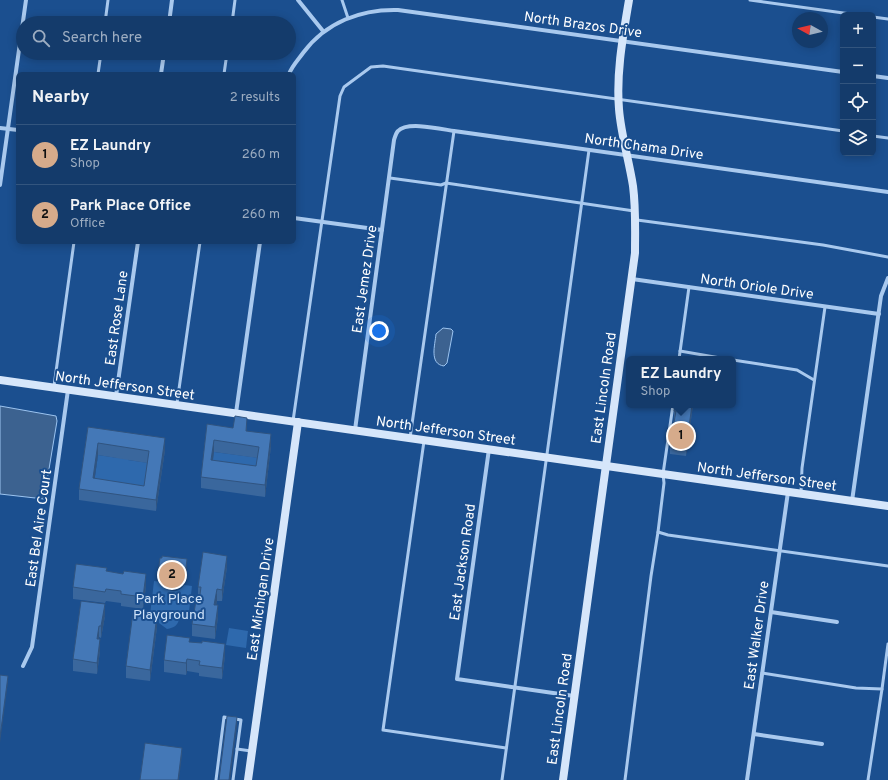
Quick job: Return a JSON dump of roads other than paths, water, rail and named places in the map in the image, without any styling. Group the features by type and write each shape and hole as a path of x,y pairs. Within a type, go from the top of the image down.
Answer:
{"street":[{"path":"24,16 26,0"},
{"path":"170,16 172,0"},
{"path":"290,72 307,47 323,32 298,0"},
{"name":"East Lincoln Road","path":"562,780 635,253 635,216 627,155 621,132 619,100 619,78 629,0"},
{"name":"North Brazos Drive","path":"323,32 354,15 382,10 398,10 840,72"},
{"path":"0,185 18,60"},
{"path":"162,72 163,60"},
{"path":"876,76 888,78"},
{"name":"North Chama Drive","path":"398,131 404,127 413,126 454,131 888,192"},
{"path":"0,128 16,130"},
{"name":"East Jemez Drive","path":"355,430 394,140 398,131"},
{"path":"296,218 382,230"},
{"name":"East Rose Lane","path":"116,396 138,244"},
{"path":"236,414 260,244"},
{"path":"852,501 881,296 888,278"},
{"name":"North Oriole Drive","path":"632,279 879,314"},
{"name":"North Jefferson Street","path":"0,380 888,506"},
{"name":"East Bel Aire Court","path":"23,666 32,647 68,390"},
{"name":"East Michigan Drive","path":"248,780 295,422"},
{"name":"East Jackson Road","path":"488,449 457,678 515,687"},
{"name":"East Walker Drive","path":"747,780 788,492"},
{"path":"771,612 837,622"},
{"path":"515,687 574,696"},
{"path":"754,734 822,744"}],"lane":[{"path":"106,16 108,0"},
{"path":"233,16 235,0"},
{"path":"342,0 348,18"},
{"path":"750,0 840,12"},
{"path":"876,17 888,19"},
{"path":"98,72 100,60"},
{"path":"224,72 227,60"},
{"path":"295,422 322,222 342,90 371,67 383,66 840,131"},
{"path":"410,438 454,131"},
{"path":"876,136 888,138"},
{"path":"502,780 589,150"},
{"path":"390,178 440,185 446,183 582,204 635,216 823,245 888,257"},
{"path":"54,388 74,244"},
{"path":"176,405 200,244"},
{"path":"679,356 689,287"},
{"path":"801,494 802,468 809,429 814,380 825,307"},
{"path":"680,351 709,356"},
{"path":"736,360 798,370 814,380"},
{"path":"625,780 658,532 664,483 663,474 673,408"},
{"path":"424,440 383,730 506,748"},
{"path":"658,532 668,536 888,566"},
{"path":"868,780 888,644"},
{"path":"762,673 856,688 882,688"},
{"path":"216,780 224,717 241,720 233,780"},
{"path":"237,749 252,751"}],"place":[{"name":"EZ Laundry","path":"681,436"},
{"name":"Park Place Office","path":"172,575"}],"park label":[{"name":"Park Place Playground","path":"169,606"}]}
